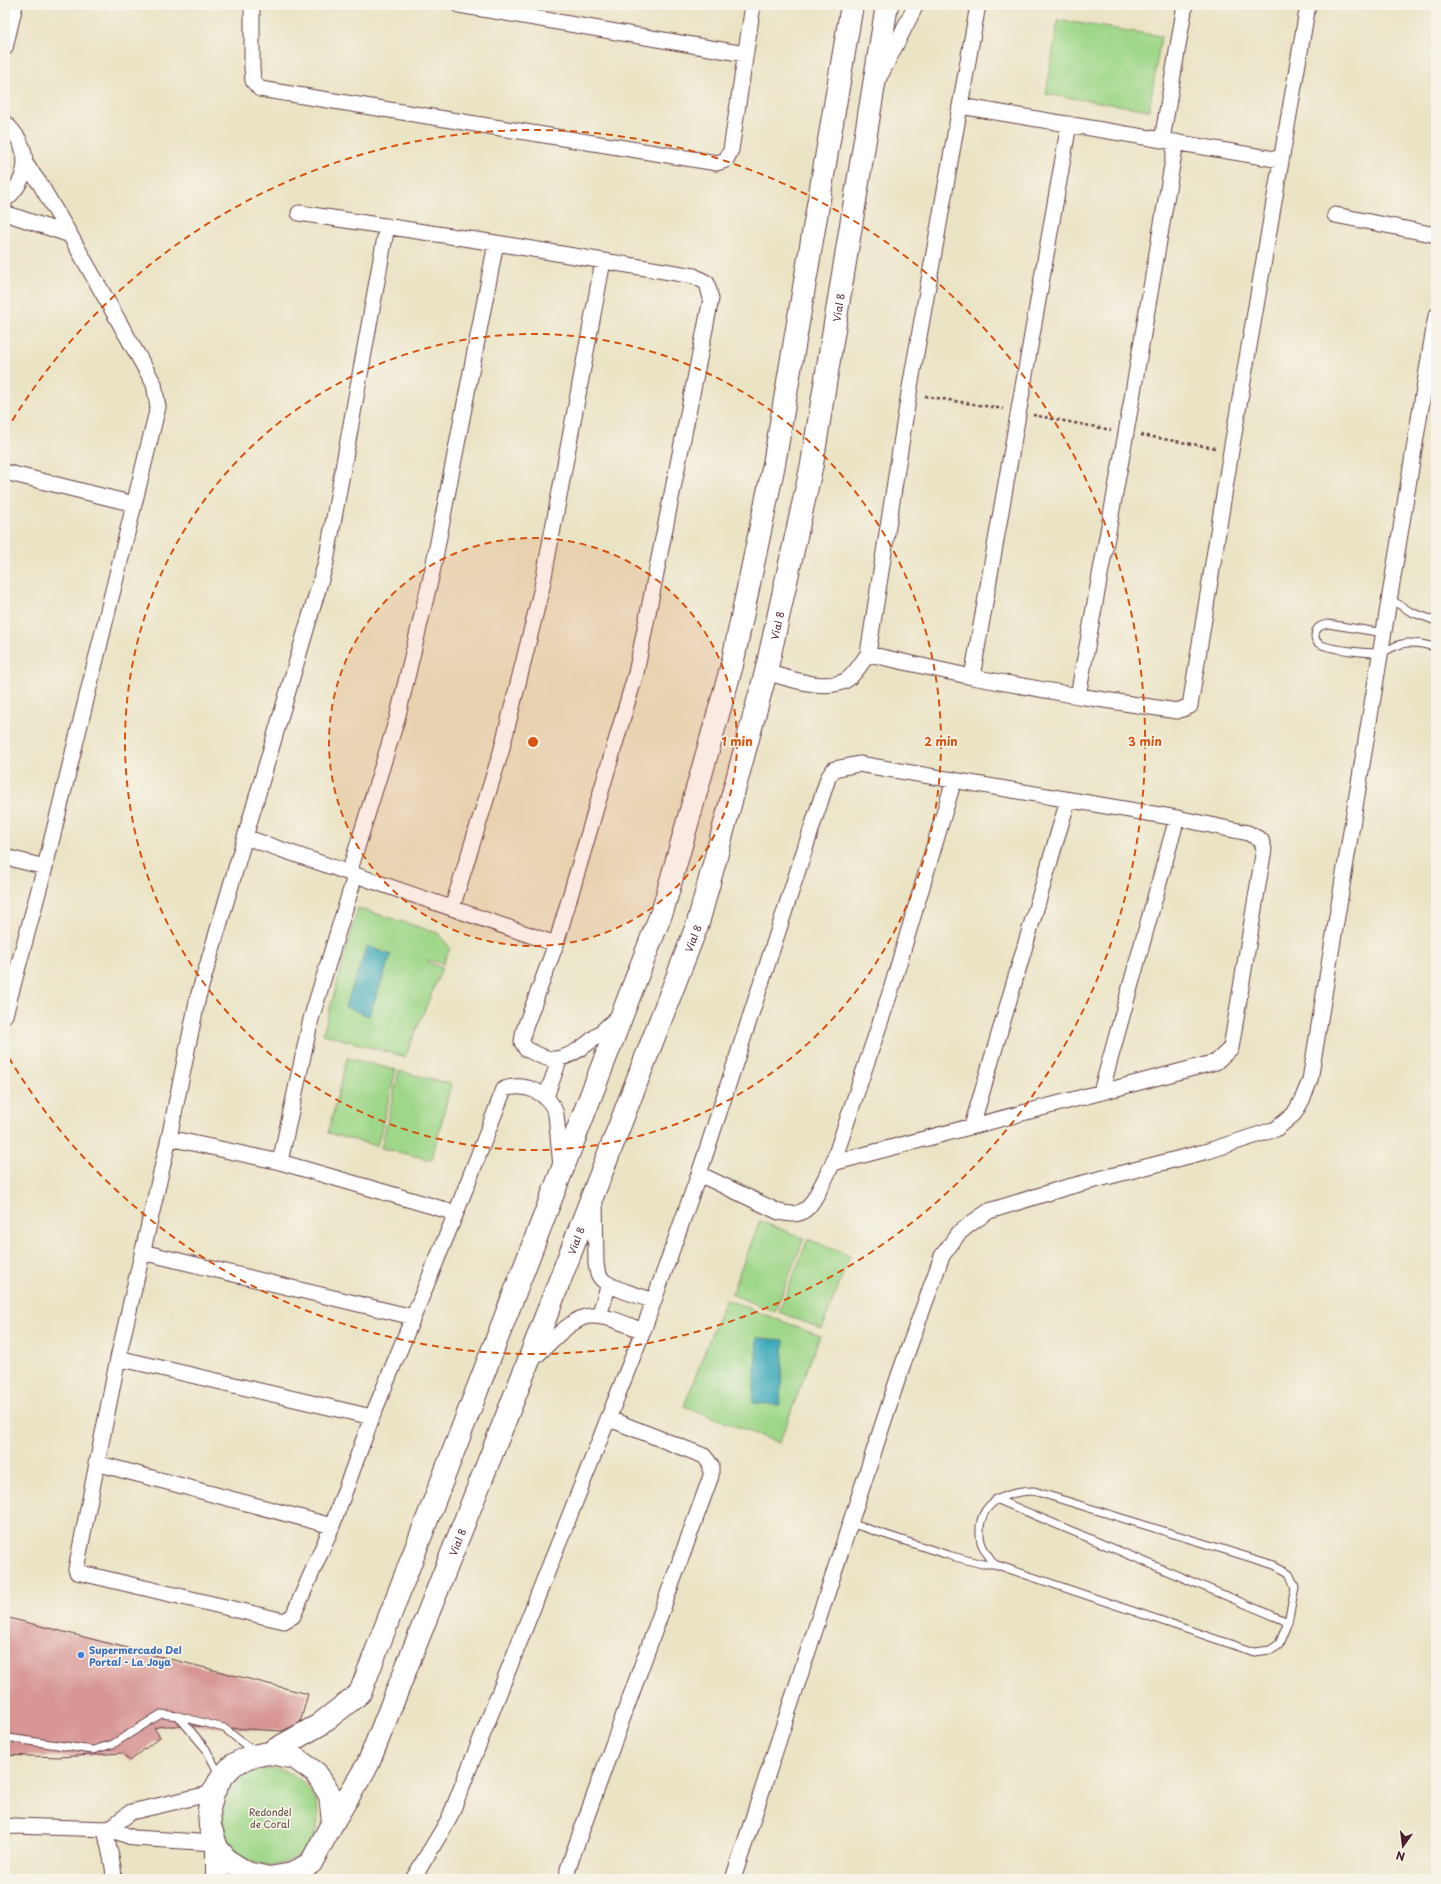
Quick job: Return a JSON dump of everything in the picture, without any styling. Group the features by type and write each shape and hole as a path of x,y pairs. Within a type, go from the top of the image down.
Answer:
{"main road":[{"path":"217,1879 216,1846 210,1826 208,1809 217,1785 234,1766 248,1757 264,1754 319,1725 360,1693 663,910 732,665 774,464 852,5"},
{"name":"Vial 8","path":"333,1822 368,1764 527,1365 698,923 766,672 812,464 887,5"},
{"path":"216,1846 228,1861 247,1873 269,1878 307,1871 333,1822 330,1795 316,1773 295,1758 264,1754"}],"street":[{"path":"5,48 15,5"},
{"path":"252,5 253,81 260,89 717,162 726,160 731,150 744,54 753,5"},
{"path":"459,5 744,54"},
{"path":"872,92 916,5"},
{"path":"766,672 819,685 835,684 848,680 868,654 909,393 978,5"},
{"path":"1078,696 1126,433 1169,141 1185,5"},
{"path":"868,654 972,677 1078,696 1177,711 1190,706 1308,5"},
{"path":"960,106 1281,160"},
{"path":"5,123 16,133 23,147 25,162 23,178 14,191 5,200"},
{"path":"972,677 1069,124"},
{"path":"5,1015 45,867 158,407 157,394 154,384 70,235 40,184 25,162"},
{"path":"5,213 70,235"},
{"path":"299,213 496,243 694,276 707,283 711,299 636,673 556,944 524,1030 522,1042 526,1049 551,1059 560,1058 582,1047 624,1011"},
{"path":"1335,216 1436,235"},
{"path":"387,226 326,562 200,990 169,1138 118,1358 96,1463 76,1569 80,1574 284,1621 293,1616 332,1526 372,1417 456,1213 504,1089 513,1086 524,1087 540,1092 554,1105 562,1174"},
{"path":"280,1162 311,1019 397,720 432,573 496,243"},
{"path":"452,908 501,752 542,587 603,261"},
{"path":"733,1879 899,1375 930,1286 942,1256 958,1234 989,1211 1064,1188 1208,1151 1276,1129 1294,1114 1302,1100 1310,1080 1436,316"},
{"path":"5,472 134,504"},
{"path":"413,1879 449,1819 607,1418 643,1331 699,1174 828,778 834,769 859,764 1177,818 1248,833 1261,840 1264,849 1231,1048 1216,1062 833,1163"},
{"path":"699,1174 779,1212 788,1214 799,1213 808,1209 833,1163 890,993 954,780"},
{"path":"972,1126 1068,800"},
{"path":"1101,1092 1177,818"},
{"path":"246,837 352,875 556,944"},
{"path":"5,857 45,867"},
{"path":"546,1097 560,1058"},
{"path":"169,1138 280,1162 456,1213"},
{"path":"595,1190 596,1264 598,1274 604,1282 654,1301"},
{"path":"142,1252 413,1317"},
{"path":"599,1316 609,1284"},
{"path":"527,1365 574,1321 584,1316 599,1316 643,1331"},
{"path":"118,1358 372,1417"},
{"path":"567,1879 568,1869 573,1854 711,1476 711,1465 704,1456 607,1418"},
{"path":"96,1463 332,1526"},
{"path":"107,1829 131,1812 217,1785"},
{"path":"5,1828 13,1826 107,1829 134,1838 216,1846"},
{"path":"107,1829 114,1879"}],"lane":[{"path":"1390,599 1411,612 1436,621"},
{"path":"1384,632 1328,624 1320,626 1316,629 1315,636 1316,641 1321,645 1381,653 1402,644 1412,643 1436,647"},
{"path":"850,1523 982,1564 994,1564 1254,1652 1270,1650 1279,1644 1288,1622 1295,1587 1289,1573 1274,1565 1034,1491 1020,1491 996,1499 987,1506 981,1522 981,1543 994,1564"},
{"path":"996,1499 1288,1622"},
{"path":"8,1738 93,1750 113,1744 161,1714 178,1716 224,1728 264,1754"},
{"path":"178,1716 206,1749 217,1785"}],"path":[{"path":"909,393 1232,451"}],"green space":[{"path":"1058,20 1161,36 1149,110 1046,94"},
{"path":"358,908 438,933 450,948 443,964 429,960 428,962 442,968 405,1057 323,1034"},
{"path":"347,1058 396,1070 377,1146 328,1133"},
{"path":"399,1071 451,1084 432,1160 381,1148"},
{"path":"760,1221 804,1238 775,1312 731,1294"},
{"path":"808,1239 850,1256 822,1329 779,1312"},
{"path":"725,1299 820,1336 779,1443 684,1406"},
{"name":"Redondel de Coral","path":"270,1769 289,1772 304,1783 315,1798 318,1817 315,1836 304,1851 289,1862 270,1865 251,1862 236,1851 225,1836 222,1817 225,1798 236,1783 251,1772"}],"water":[{"path":"367,946 391,955 369,1016 345,1007"},
{"path":"757,1338 784,1340 780,1405 753,1403"}],"building":[{"name":"Supermercado Del Portal - La Joya","path":"5,1617 308,1694 300,1723 282,1731 195,1726 162,1726 154,1728 160,1737 130,1761 122,1753 59,1757 5,1755"}],"place":[{"name":"Supermercado Del Portal - La Joya","path":"81,1655"}]}
